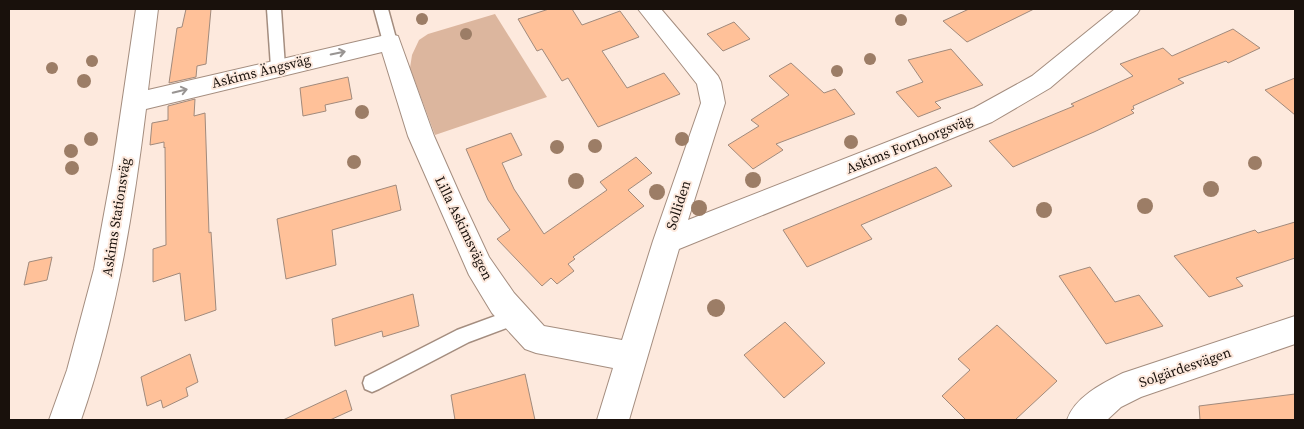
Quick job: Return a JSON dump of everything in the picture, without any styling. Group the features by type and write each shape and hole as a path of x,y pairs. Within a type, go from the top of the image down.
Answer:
{"street":[{"name":"Askims Stationsväg","path":"65,420 88,351 106,287 147,9"},
{"name":"Solliden","path":"613,420 667,241 713,103 709,82 649,9"},
{"name":"Askims Fornborgsväg","path":"667,241 983,115 1041,82 1129,9"},
{"name":"Askims Ängsväg","path":"133,103 278,66 390,42"},
{"name":"Lilla Askimsvägen","path":"390,42 421,136 447,197 479,266 503,304 536,339 632,356"},
{"name":"Solgärdesvägen","path":"1083,420 1110,396 1134,384 1295,330"}],"lane":[{"path":"274,9 278,66"},
{"path":"381,9 390,42"},
{"path":"372,383 463,336 514,317"}],"shaded area":[{"path":"495,14 547,97 435,135 410,68 412,55 419,40 428,34"}],"building":[{"path":"186,9 211,9 206,64 197,66 196,77 169,83 177,28 182,27"},
{"path":"549,9 572,9 582,25 620,11 639,37 602,51 627,88 664,73 680,94 598,127 568,78 562,81 542,49 537,51 518,19"},
{"path":"969,9 1034,9 967,42 943,21"},
{"path":"734,22 750,39 723,51 707,34"},
{"path":"1233,29 1260,48 1228,63 1226,61 1178,79 1184,83 1133,106 1134,109 1131,110 1134,113 1094,132 1013,167 989,141 1074,106 1071,104 1133,76 1120,64 1163,48 1172,56"},
{"path":"951,49 983,85 935,102 941,108 918,117 896,92 923,82 908,60"},
{"path":"791,63 824,93 835,89 855,114 776,144 783,150 753,169 728,145 759,126 751,120 789,95 769,76"},
{"path":"348,77 352,99 325,105 326,111 303,116 300,88"},
{"path":"1295,78 1295,115 1265,90"},
{"path":"195,99 194,116 205,113 209,233 211,232 216,310 185,321 180,273 153,282 153,249 166,245 165,147 164,142 150,145 152,123 168,120 168,106"},
{"path":"511,133 522,155 502,163 514,189 544,234 607,190 600,182 636,157 652,173 628,190 644,206 573,257 575,259 568,264 574,271 557,284 551,278 542,286 497,239 510,230 488,200 466,149"},
{"path":"936,167 952,186 861,225 872,239 807,267 783,230"},
{"path":"396,185 401,210 332,230 336,265 286,279 277,219"},
{"path":"1295,222 1295,258 1236,278 1243,286 1209,297 1174,256 1255,230 1258,233"},
{"path":"52,257 47,280 24,285 29,262"},
{"path":"1090,267 1115,302 1139,295 1163,326 1106,344 1059,276"},
{"path":"413,294 419,326 383,337 382,331 335,346 332,319"},
{"path":"785,322 825,363 784,398 744,355"},
{"path":"997,325 1057,381 1015,420 966,420 942,396 970,370 958,359"},
{"path":"190,354 198,382 186,388 188,396 163,408 161,400 147,406 141,377"},
{"path":"525,374 535,420 455,420 451,395"},
{"path":"346,390 352,410 330,420 283,420"},
{"path":"1295,394 1295,420 1200,420 1199,406"}]}
